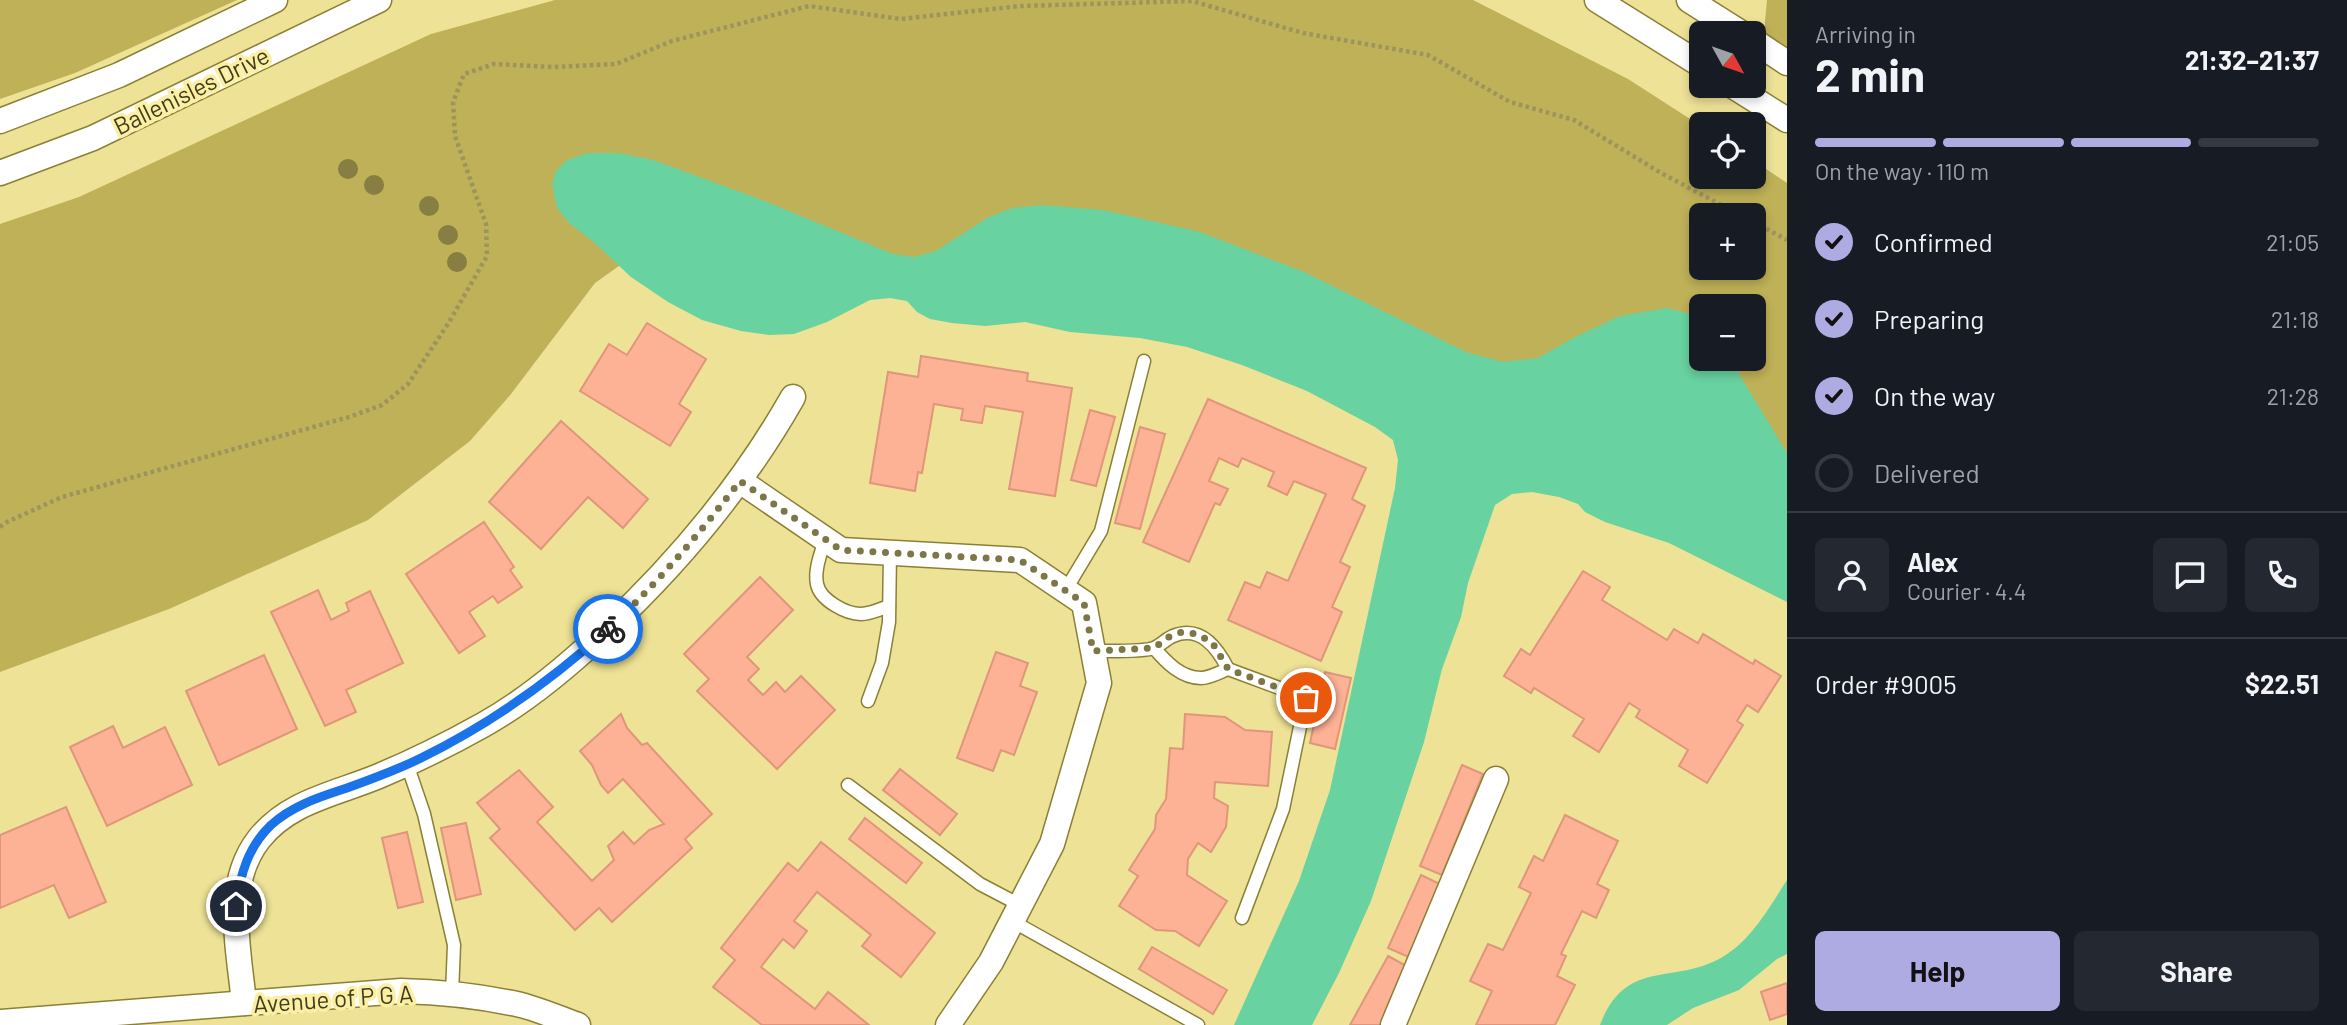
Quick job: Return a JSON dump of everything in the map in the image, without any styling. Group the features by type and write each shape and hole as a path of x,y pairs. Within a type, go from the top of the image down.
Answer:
{"street":[{"name":"Ballenisles Drive","path":"0,121 120,75 275,0"},
{"name":"Ballenisles Drive","path":"0,173 93,138 379,0"},
{"path":"1597,0 1689,58"},
{"path":"1689,0 1722,21"},
{"path":"1766,49 1787,63"},
{"path":"1752,98 1787,120"},
{"path":"244,1003 236,906 240,878 258,841 280,818 306,802 407,764 487,723 549,680 588,648 638,601 690,545 740,481 793,397"},
{"path":"740,481 841,550 1020,560 1084,603 1099,683 1052,844 991,962 948,1025"},
{"path":"1393,1025 1496,779"},
{"name":"Avenue of P G A","path":"0,1022 401,991 452,994 523,1006 578,1025"}],"lane":[{"path":"1065,590 1101,531 1144,361"},
{"path":"825,540 817,570 817,586 824,597 843,609 862,614 889,606"},
{"path":"869,701 882,663 889,622 890,552"},
{"path":"1093,651 1154,648 1169,637 1182,632 1196,634 1212,642 1228,669 1306,698 1283,809 1242,918"},
{"path":"1154,648 1186,675 1202,678 1228,669"},
{"path":"407,764 424,814 454,945 452,994"},
{"path":"848,785 1016,913 1198,1025"}],"path":[{"path":"0,527 62,497 360,413 382,405 408,384 448,324 487,256 486,224 455,136 453,102 464,74 494,64 553,67 615,64 672,41 809,6 901,19 1020,6 1192,1 1303,33 1429,55 1510,102 1574,120 1661,173 1717,203"},
{"path":"1766,229 1787,240"}],"shaded area":[{"path":"0,0 237,0 75,73 0,99"},
{"path":"555,0 1473,0 1628,79 1689,118 1689,189 1766,189 1766,169 1787,183 1787,554 1014,280 640,251 595,283 511,394 470,441 368,520 169,609 0,672 0,224 79,197 431,34"},
{"path":"1767,0 1787,0 1787,47 1766,33"},
{"path":"588,153 619,153 653,160 762,200 893,254 914,257 936,251 987,218 1012,208 1043,205 1103,210 1200,232 1304,272 1466,352 1503,362 1538,358 1620,316 1667,308 1687,313 1689,371 1737,371 1787,453 1787,602 1669,543 1605,522 1585,512 1578,504 1559,497 1532,492 1512,494 1495,505 1442,669 1424,742 1371,901 1339,973 1312,1025 1234,1025 1299,881 1330,790 1395,488 1398,460 1393,440 1375,427 1307,391 1187,347 1140,338 1070,332 1025,322 985,326 952,323 930,319 917,312 907,301 890,298 870,300 827,322 794,334 769,335 741,331 702,320 668,302 631,277 569,223 557,208 552,185 556,171 567,160"},
{"path":"1787,880 1787,954 1739,990 1693,1008 1667,1025 1600,1025 1611,1004 1623,990 1637,981 1703,966 1732,951 1758,923"}],"building":[{"path":"647,323 706,359 679,404 691,412 670,446 580,391 609,344 627,355"},
{"path":"921,356 1028,373 1027,381 1072,388 1055,496 1009,489 1023,412 985,406 982,423 961,420 963,409 934,404 922,473 918,472 915,491 870,483 888,372 918,377"},
{"path":"1208,399 1366,468 1352,499 1365,506 1340,562 1350,567 1332,607 1342,612 1321,661 1228,620 1245,582 1260,588 1267,572 1288,581 1326,494 1294,481 1287,495 1268,486 1274,472 1242,458 1238,467 1219,458 1209,481 1228,489 1220,505 1215,503 1189,562 1143,542"},
{"path":"1090,410 1115,417 1096,486 1071,480"},
{"path":"561,421 648,499 623,528 588,497 541,549 489,502"},
{"path":"1140,427 1165,434 1140,529 1115,523"},
{"path":"484,522 514,567 510,570 522,587 498,603 493,596 469,612 485,636 459,653 406,574"},
{"path":"1583,571 1610,587 1602,600 1667,640 1674,629 1698,643 1703,634 1753,664 1755,660 1781,676 1758,712 1747,705 1737,721 1743,725 1707,783 1679,766 1688,750 1636,717 1640,710 1629,703 1599,752 1573,736 1584,719 1534,688 1531,693 1504,676 1521,649 1530,655"},
{"path":"760,577 793,610 747,657 759,669 748,680 763,695 776,682 785,692 801,676 835,710 777,769 697,691 709,679 684,654"},
{"path":"318,590 331,620 349,611 346,603 370,591 403,663 346,690 356,712 325,726 271,612"},
{"path":"996,652 1028,663 1020,686 1037,692 1014,755 1001,750 993,771 957,758"},
{"path":"264,655 297,729 219,765 186,691"},
{"path":"1325,672 1351,678 1335,749 1310,743"},
{"path":"621,714 627,728 642,745 647,743 712,814 685,839 692,848 612,922 599,908 575,930 490,838 500,829 477,803 519,770 553,807 537,822 592,881 614,860 608,846 623,832 634,844 649,830 664,824 623,779 608,793 601,785 592,765 580,751"},
{"path":"1185,714 1225,717 1245,730 1272,732 1268,786 1215,782 1214,798 1228,806 1226,827 1211,852 1198,843 1188,859 1187,875 1227,901 1199,946 1175,931 1156,930 1119,906 1138,876 1129,870 1155,829 1156,815 1166,799 1170,748 1183,749"},
{"path":"113,726 123,748 165,727 192,785 107,826 70,747"},
{"path":"1462,765 1483,774 1442,875 1420,866"},
{"path":"900,769 957,814 940,835 883,790"},
{"path":"66,807 106,902 69,918 54,885 0,908 0,835"},
{"path":"1565,815 1618,841 1597,884 1609,890 1596,918 1582,911 1561,954 1566,956 1557,976 1575,985 1555,1025 1476,1025 1492,991 1470,981 1488,944 1503,950 1531,893 1519,887 1534,856 1543,861"},
{"path":"865,818 922,863 906,883 849,839"},
{"path":"466,823 481,894 456,900 441,828"},
{"path":"407,832 423,902 398,908 382,838"},
{"path":"821,842 935,933 901,977 862,946 871,935 817,892 794,921 807,931 794,948 783,939 761,967 815,1009 828,992 869,1025 762,1025 713,987 735,960 721,948 788,863 798,871"},
{"path":"1421,875 1446,887 1413,959 1388,948"},
{"path":"1152,947 1227,990 1213,1014 1139,969"},
{"path":"1388,956 1412,969 1381,1025 1350,1025"},
{"path":"1787,983 1787,1014 1770,1020 1761,992"}],"way so far":[{"path":"608,629 690,545 740,481 841,550 1020,560 1084,603 1093,651 1154,648 1169,637 1182,632 1196,634 1212,642 1228,669 1306,698"}],"route":[{"path":"236,906 240,878 247,859 258,841 288,812 306,802 420,758 487,723 549,680 608,629"}]}
